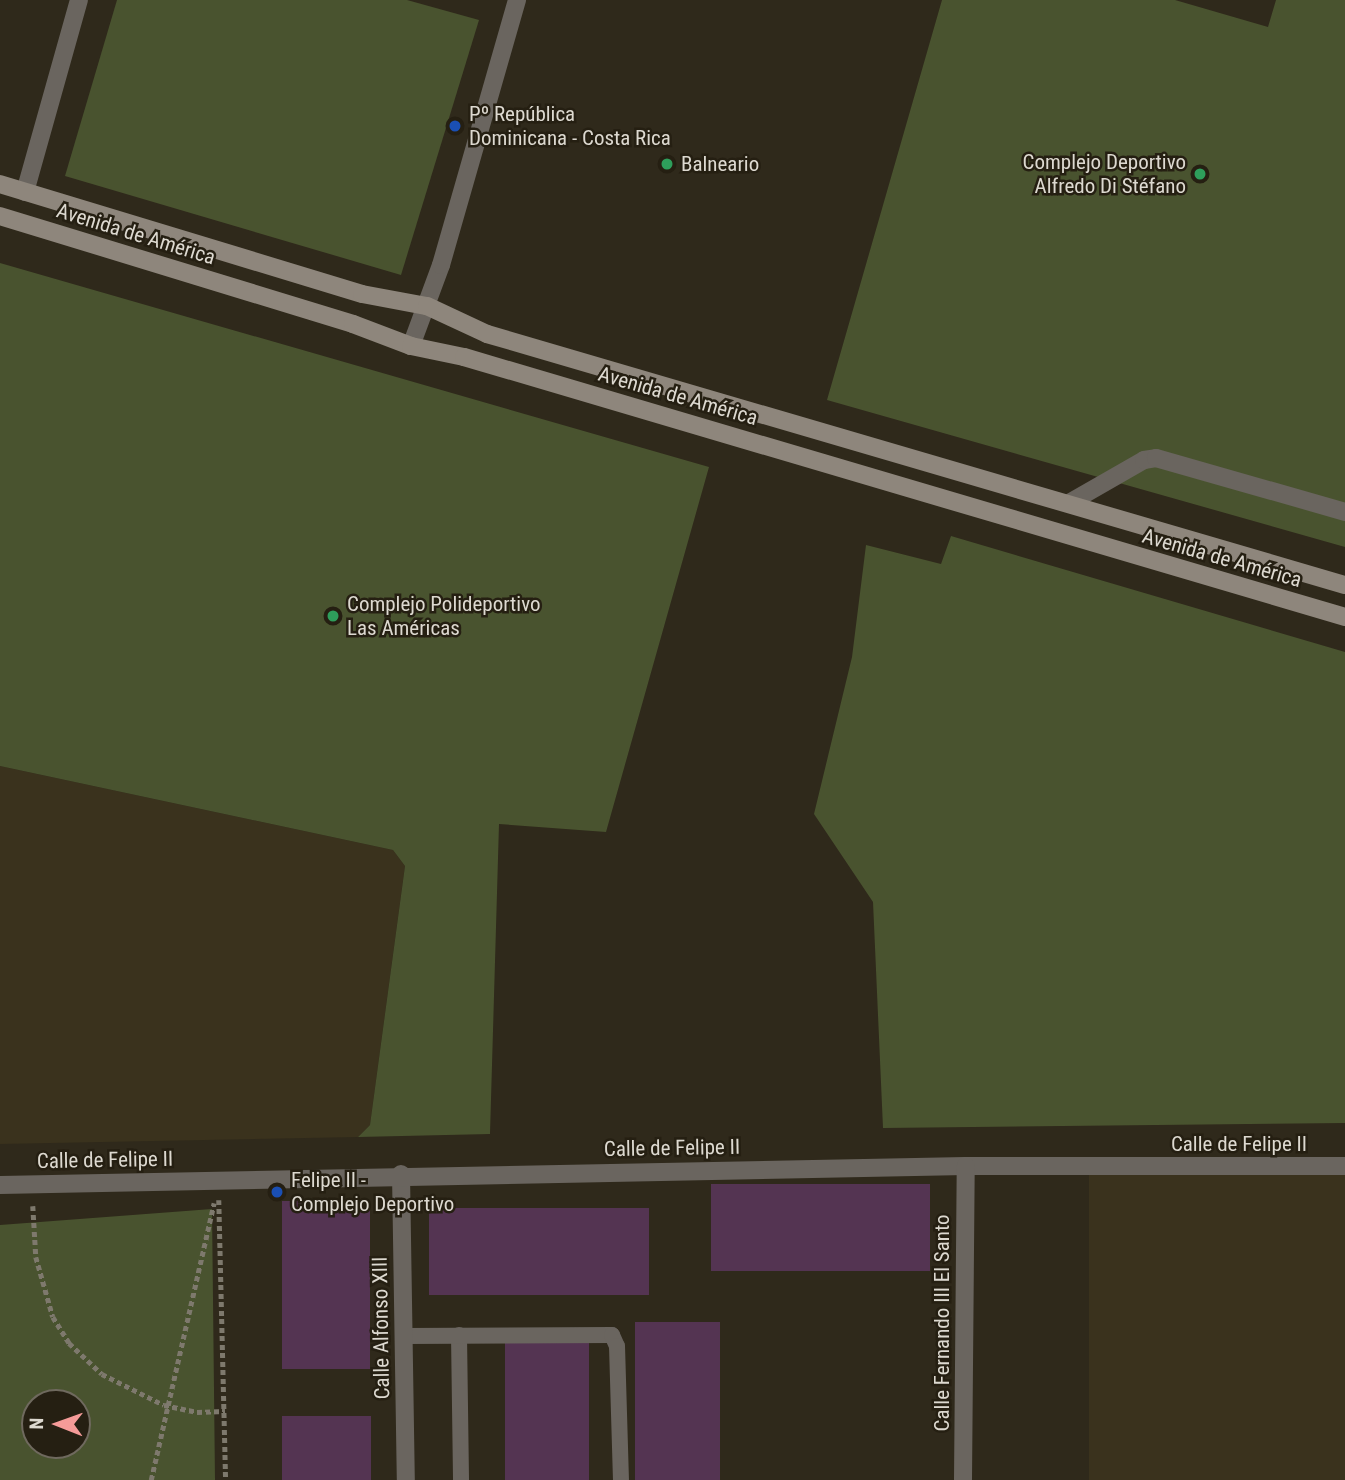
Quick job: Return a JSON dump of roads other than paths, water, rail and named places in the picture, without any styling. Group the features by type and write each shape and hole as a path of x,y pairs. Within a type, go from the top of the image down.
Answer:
{"main road":[{"name":"Avenida de América","path":"0,184 362,295 427,306 487,334 1345,585"},
{"name":"Avenida de América","path":"0,216 353,324 411,346 464,357 1345,617"}],"street":[{"path":"25,192 79,0"},
{"path":"411,346 427,306 513,1"},
{"path":"1069,503 1144,460 1156,458 1345,512"},
{"name":"Calle de Felipe II","path":"0,1185 401,1174 966,1166 1345,1166"},
{"name":"Calle Fernando III El Santo","path":"963,1480 966,1166"},
{"name":"Calle Alfonso XIII","path":"401,1174 406,1480"}],"lane":[{"path":"459,1335 461,1480"},
{"path":"405,1336 612,1335 617,1346 621,1480"}],"place":[{"name":"Pº República Dominicana - Costa Rica","path":"455,126"},
{"name":"Balneario","path":"667,164"},
{"name":"Complejo Deportivo Alfredo Di Stéfano","path":"1200,174"},
{"name":"Complejo Polideportivo Las Américas","path":"333,616"},
{"name":"Felipe II - Complejo Deportivo","path":"277,1192"}]}
